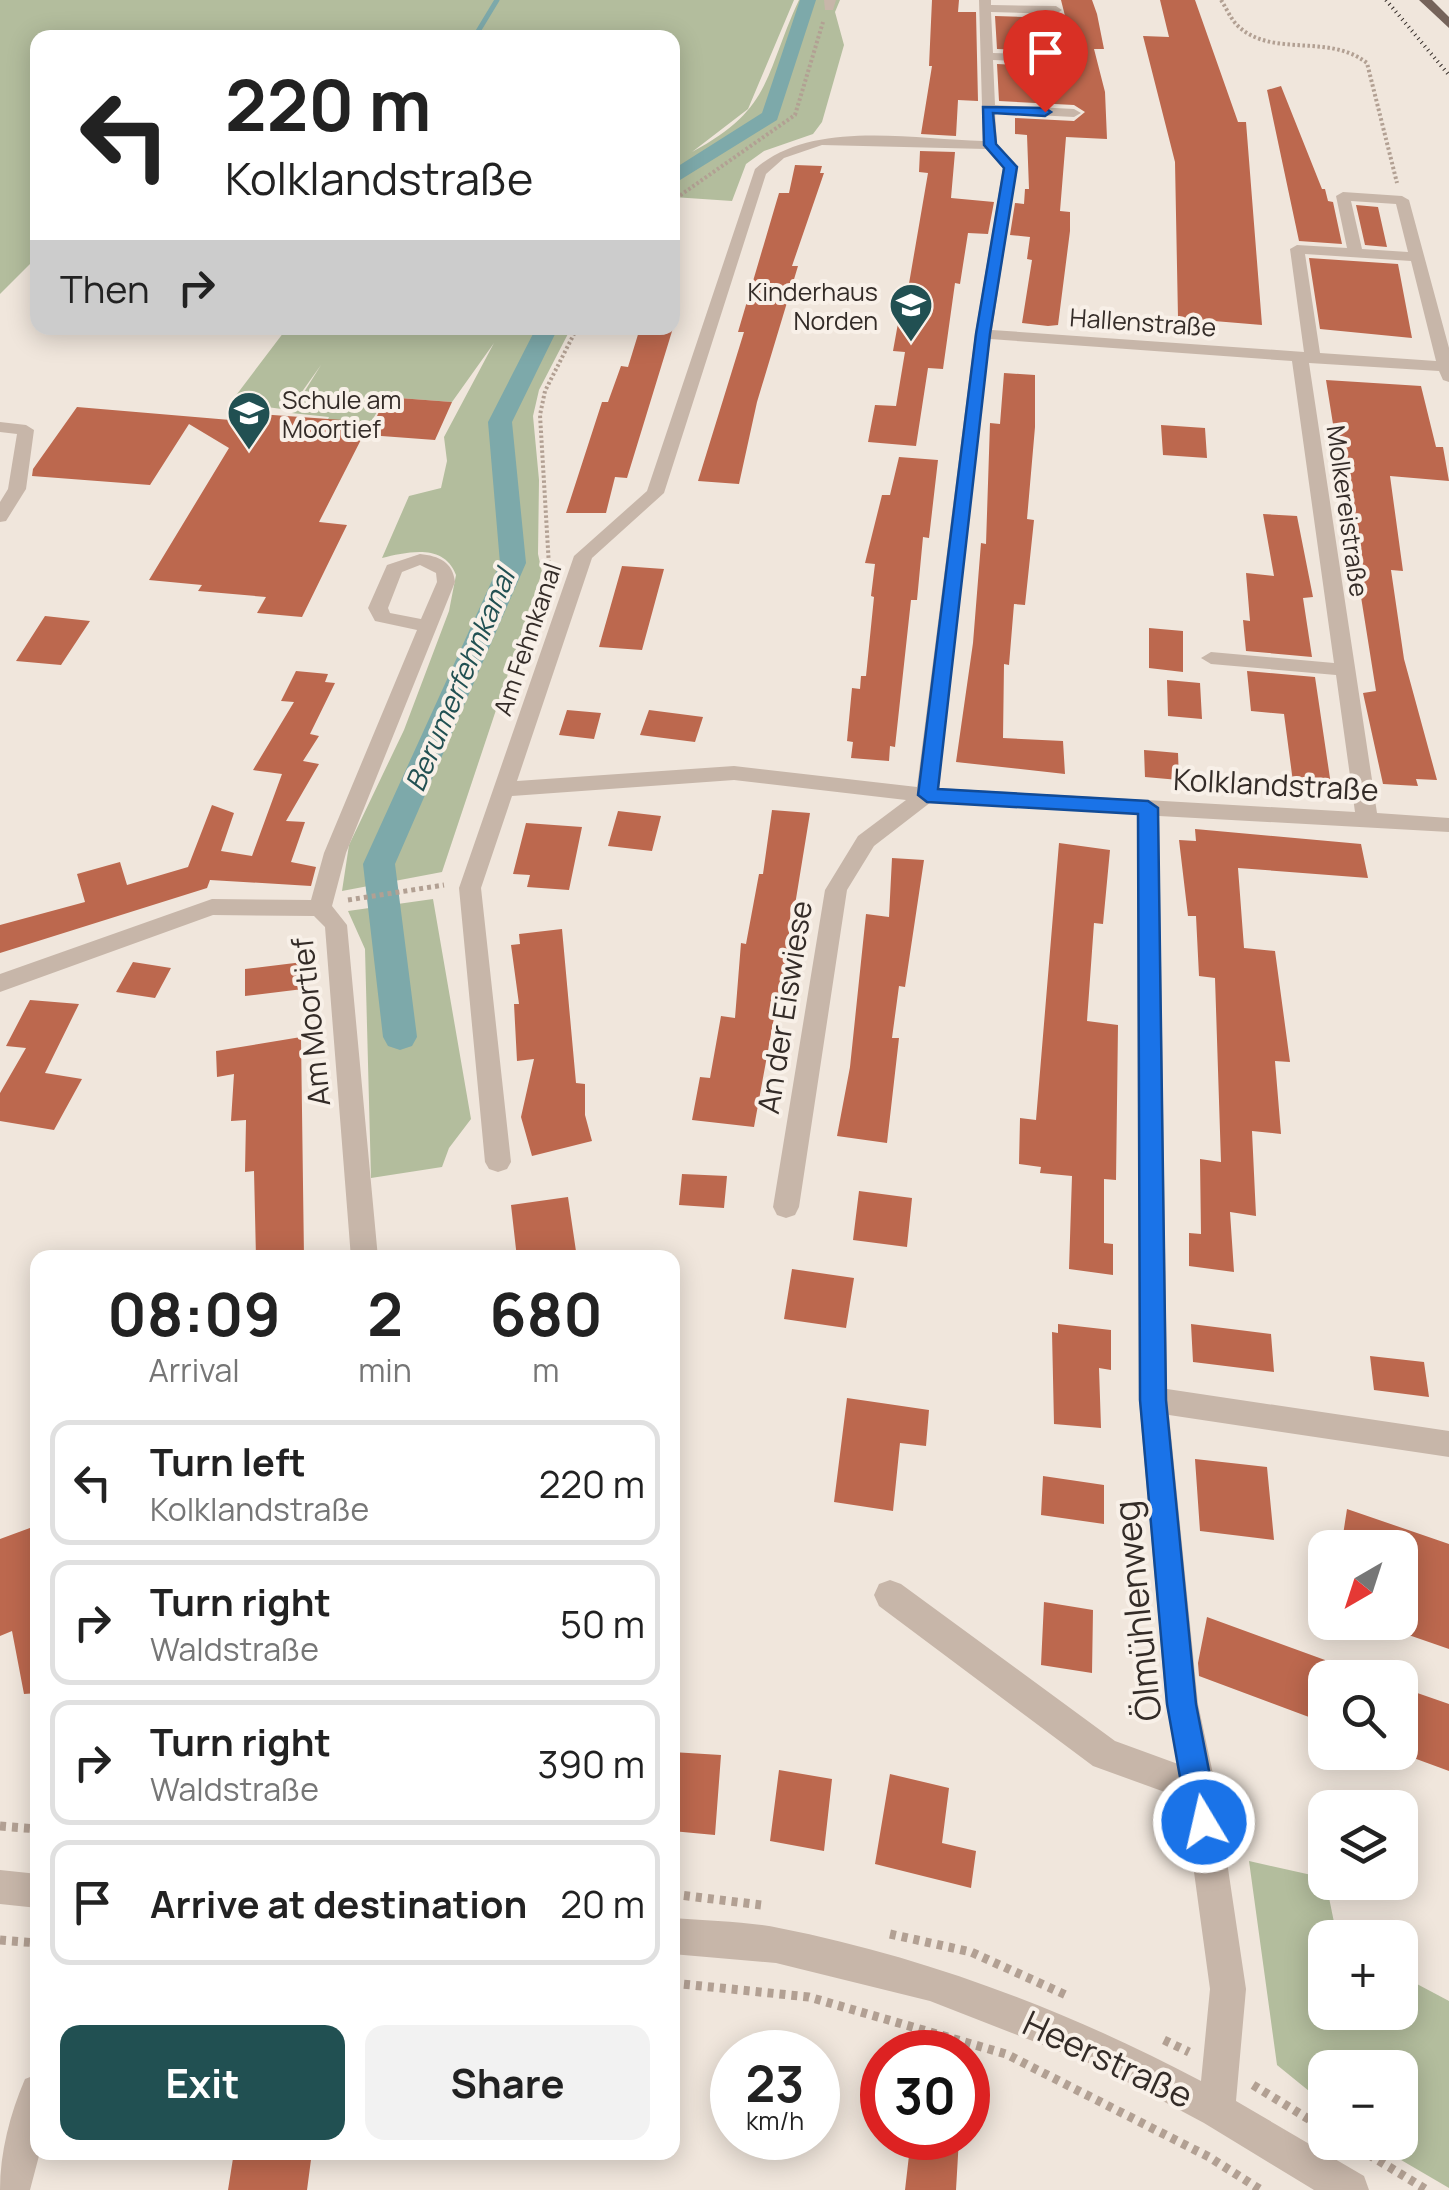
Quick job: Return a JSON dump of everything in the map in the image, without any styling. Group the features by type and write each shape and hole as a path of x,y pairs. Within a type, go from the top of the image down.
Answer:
{"main road":[{"path":"1425,0 1446,18"}],"street":[{"path":"927,795 983,334 1010,167 990,145 985,4 1056,10"},
{"path":"986,56 1060,59"},
{"path":"987,110 1074,113"},
{"name":"Am Fehnkanal","path":"498,1162 470,888 582,556 655,493 760,172 779,155 821,141 990,145"},
{"path":"1417,258 1355,253 1343,196 1402,200 1447,372"},
{"name":"Molkereistraße","path":"1355,253 1297,250 1307,359 1366,818"},
{"name":"Hallenstraße","path":"983,334 1447,372"},
{"path":"0,426 26,430 17,489 0,517"},
{"name":"Am Moortief","path":"364,1250 332,904 335,853 428,625"},
{"path":"1212,658 1345,670"},
{"name":"Kolklandstraße","path":"502,789 734,773 927,795 1449,825"},
{"name":"An der Eiswiese","path":"786,1207 836,890 866,841 927,795"},
{"name":"Ölmühlenweg","path":"1148,808 1153,1400 1182,1704 1199,1788 1228,1989 1216,2110"},
{"path":"0,983 212,907 332,904"},
{"path":"1153,1400 1449,1444"},
{"path":"890,1594 1105,1754 1199,1788"},
{"path":"0,1888 30,1890"},
{"name":"Heerstraße","path":"680,1937 776,1945 930,1983 1110,2053 1216,2110 1350,2190"},
{"path":"11,2190 30,2121"}],"path":[{"path":"1222,0 1238,26 1250,34 1344,48 1368,62 1368,79 1402,200"},
{"path":"680,195 795,116 829,4"},
{"path":"543,584 549,566 540,415 544,391 573,335"},
{"path":"332,904 432,884"},
{"path":"0,1826 30,1828"},
{"path":"0,1940 30,1942"},
{"path":"680,1983 810,1997 1006,2054 1210,2157 1261,2190"},
{"path":"1378,2160 1427,2190"}],"green space":[{"path":"0,0 794,0 748,109 692,152 738,121 752,105 763,88 799,0 840,0 835,12 844,45 822,122 813,134 764,151 746,164 732,201 680,197 680,30 30,30 30,264 0,294"},
{"path":"282,335 567,335 539,390 533,416 542,572 442,872 342,891 349,845 404,730 449,611 456,575 443,558 434,554 414,552 382,558 409,496 441,488 447,461 444,437 494,343 452,402 386,397 365,432 324,428 329,417 291,413 321,365 289,410 231,402"},
{"path":"433,899 471,1119 449,1148 442,1167 371,1178 365,949 348,911"},
{"path":"1249,1861 1308,1874 1308,1900 1329,1900 1334,1920 1308,1920 1308,2030 1418,2030 1418,1985 1449,2001 1449,2188 1401,2160 1418,2160 1418,2050 1308,2050 1308,2090 1277,2065"}],"building":[{"path":"932,0 959,0 958,12 976,12 978,101 958,100 956,136 921,134 932,66"},
{"path":"1061,0 1092,0 1097,14 1104,49 1094,49 1105,92 1107,139 1066,137 1060,211 1070,212 1070,231 1058,325 1048,326 1022,323 1032,260 1027,259 1030,237 1010,235 1015,203 1024,204 1025,189 1029,189 1027,135 1015,134 1015,118 1074,121 1085,112 1074,105 999,101 997,64 1060,67 1070,58 1060,51 997,49 995,16 1065,16"},
{"path":"1160,0 1195,0 1238,122 1246,122 1262,325 1178,318 1175,162 1143,36 1169,37"},
{"path":"1281,86 1322,189 1328,201 1333,202 1342,244 1299,241 1267,90"},
{"path":"920,151 955,152 951,198 994,202 988,234 968,233 960,284 955,283 943,369 928,368 916,446 868,442 875,405 896,406 905,352 893,351 902,301 906,301 928,173 919,172"},
{"path":"795,165 822,166 820,173 824,173 792,266 798,266 757,402 739,484 698,481 744,332 738,332 779,193 789,193"},
{"path":"1356,205 1378,207 1387,247 1365,245"},
{"path":"1309,258 1398,264 1412,338 1320,329"},
{"path":"638,335 671,335 627,478 615,477 606,513 566,513 602,402 608,402 621,366 628,367"},
{"path":"1004,373 1035,375 1035,427 1027,519 1034,520 1025,605 1014,604 1009,665 1004,664 1003,738 1063,741 1065,774 956,762 973,643 981,543 986,544 990,423 1000,424"},
{"path":"1326,380 1421,386 1436,447 1443,447 1449,481 1390,476 1403,571 1391,570 1404,659 1437,780 1416,779 1418,786 1383,784 1363,693 1376,691 1351,534 1354,535 1347,469 1340,468"},
{"path":"386,397 452,402 435,440 368,435"},
{"path":"77,407 254,422 259,414 370,422 319,522 347,525 302,617 257,613 266,597 198,591 202,585 149,580 229,448 189,424 150,485 32,476"},
{"path":"1161,425 1205,428 1207,458 1163,455"},
{"path":"899,457 938,460 929,538 923,537 917,600 911,600 895,747 890,746 889,761 851,758 853,742 847,741 852,688 860,689 861,676 866,676 874,597 871,596 875,564 865,563 882,495 890,495"},
{"path":"1263,514 1297,516 1313,597 1303,598 1312,657 1246,651 1243,620 1250,621 1246,573 1274,576"},
{"path":"622,566 664,569 642,650 599,647"},
{"path":"45,616 90,621 61,665 16,661"},
{"path":"1149,628 1183,631 1183,672 1149,668"},
{"path":"296,671 328,674 325,682 335,683 310,734 319,736 303,761 319,764 286,821 305,822 291,862 316,867 311,886 210,880 207,888 0,953 0,925 85,902 77,874 120,862 127,885 188,867 212,805 234,813 221,851 252,856 282,774 253,770 294,702 281,701"},
{"path":"1247,671 1315,677 1331,785 1293,782 1284,714 1251,711"},
{"path":"1167,680 1200,683 1202,719 1168,716"},
{"path":"567,710 601,713 594,739 559,735"},
{"path":"649,710 703,717 695,742 640,735"},
{"path":"1144,750 1178,753 1179,780 1145,777"},
{"path":"772,810 810,813 795,905 791,905 786,974 782,974 754,1127 692,1120 700,1077 710,1078 721,1016 735,1018 741,943 746,944 759,874 763,874"},
{"path":"618,811 661,816 652,851 608,846"},
{"path":"526,823 582,827 569,890 527,887 530,875 513,874"},
{"path":"1195,829 1361,844 1368,878 1238,868 1244,948 1275,951 1290,1062 1275,1061 1281,1134 1252,1131 1256,1216 1230,1212 1234,1272 1189,1266 1189,1233 1201,1234 1200,1159 1221,1162 1215,978 1199,976 1196,916 1188,916 1179,840 1196,841"},
{"path":"1059,843 1110,850 1103,924 1094,923 1087,1021 1118,1025 1116,1180 1104,1179 1104,1243 1113,1244 1113,1275 1069,1269 1072,1176 1040,1173 1041,1167 1019,1164 1020,1118 1036,1120"},
{"path":"892,858 924,860 905,987 899,986 892,1038 899,1038 887,1143 837,1136 850,1067 866,914 889,917"},
{"path":"562,929 576,1083 585,1084 585,1115 592,1141 532,1156 521,1117 534,1059 517,1061 514,1004 519,1004 511,945 520,944 519,934"},
{"path":"133,962 171,968 155,998 116,992"},
{"path":"303,962 303,989 245,996 245,969"},
{"path":"30,1000 79,1004 45,1073 82,1079 54,1130 0,1121 0,1093 26,1048 6,1046"},
{"path":"301,1037 304,1250 256,1250 254,1171 245,1172 246,1120 231,1121 234,1074 217,1077 216,1051"},
{"path":"682,1174 727,1176 724,1208 679,1205"},
{"path":"859,1191 912,1198 907,1247 853,1240"},
{"path":"568,1197 576,1250 516,1250 511,1205"},
{"path":"792,1269 854,1278 846,1328 784,1319"},
{"path":"1058,1324 1111,1330 1111,1370 1099,1368 1101,1428 1054,1424 1052,1332 1058,1333"},
{"path":"1191,1324 1271,1334 1274,1372 1193,1362"},
{"path":"1370,1356 1424,1362 1429,1397 1374,1390"},
{"path":"847,1398 929,1410 926,1446 900,1443 893,1511 834,1502"},
{"path":"1195,1459 1267,1467 1274,1540 1200,1531"},
{"path":"1043,1476 1104,1485 1104,1524 1041,1515"},
{"path":"1347,1509 1408,1530 1344,1530"},
{"path":"30,1528 30,1694 24,1694 12,1631 0,1636 0,1539"},
{"path":"1418,1533 1449,1544 1449,1649 1418,1638"},
{"path":"1044,1602 1093,1610 1092,1673 1041,1665"},
{"path":"1207,1617 1325,1660 1308,1660 1308,1717 1199,1676"},
{"path":"1418,1693 1449,1704 1449,1771 1418,1760"},
{"path":"680,1752 721,1755 715,1835 680,1832"},
{"path":"779,1770 832,1779 824,1851 770,1841"},
{"path":"890,1774 949,1788 942,1843 976,1851 971,1888 875,1864"},
{"path":"233,2160 311,2160 307,2190 228,2190"},
{"path":"908,2160 958,2160 956,2190 905,2190"}],"waterway":[{"path":"479,30 497,0"},
{"name":"Berumerfehnkanal","path":"680,174 770,116 808,0"},
{"name":"Berumerfehnkanal","path":"400,1037 379,864 513,563 500,422 544,335"}],"railway":[{"path":"1386,0 1449,75"}],"place":[{"name":"Kinderhaus Norden","path":"911,343"},
{"name":"Schule am Moortief","path":"249,451"}],"route":[{"path":"1045,112 987,110 990,145 1010,167 983,334 927,795 1148,808 1153,1400 1182,1704 1204,1822"}]}
